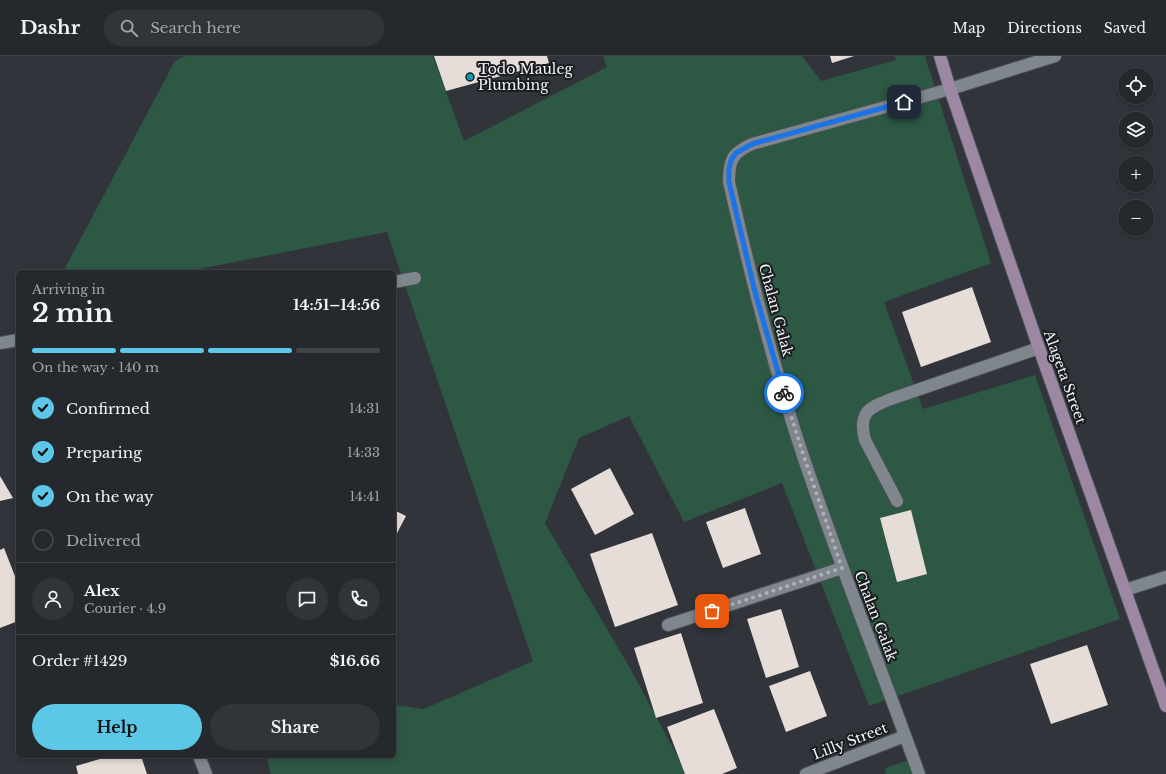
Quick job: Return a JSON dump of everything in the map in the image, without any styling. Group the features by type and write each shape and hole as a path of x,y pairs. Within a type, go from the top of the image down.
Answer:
{"main road":[{"name":"Alageta Street","path":"940,56 1039,348 1166,706"}],"street":[{"name":"Chalan Galak","path":"919,774 842,568 804,457 755,292 729,182 730,164 736,153 752,144 950,89 1055,56"},
{"path":"396,282 415,278"},
{"path":"0,343 16,340"},
{"path":"897,501 865,440 862,430 862,423 868,411 872,407 891,399 1039,348"},
{"path":"668,625 842,568"},
{"path":"1126,590 1166,577"},
{"name":"Lilly Street","path":"806,774 905,736"},
{"path":"201,758 206,774"}],"green space":[{"path":"185,56 433,56 464,141 607,67 603,56 802,56 821,81 896,60 895,56 925,56 991,263 884,302 923,409 1035,375 1120,619 869,706 782,483 684,522 629,416 579,438 545,523 631,670 687,774 271,774 267,758 396,758 396,705 424,709 533,661 387,232 194,270 64,270 175,61"},
{"path":"909,760 913,774 886,774 885,768"}],"building":[{"name":"Todo Mauleg Plumbing","path":"434,56 547,56 549,63 446,91"},
{"path":"830,56 854,56 832,63"},
{"path":"972,287 991,342 921,367 902,312"},
{"path":"610,468 634,514 595,535 571,489"},
{"path":"0,476 13,498 0,501"},
{"path":"745,508 761,554 723,568 706,522"},
{"path":"911,510 927,574 897,582 880,518"},
{"path":"396,511 406,516 396,535"},
{"path":"652,533 678,605 615,627 590,554"},
{"path":"4,548 16,579 16,622 0,628 0,550"},
{"path":"781,609 799,667 766,678 747,619"},
{"path":"681,633 703,703 656,718 634,648"},
{"path":"1087,645 1108,705 1051,724 1030,664"},
{"path":"810,671 827,716 786,732 769,686"},
{"path":"714,709 737,768 722,774 685,774 667,727"},
{"path":"103,758 142,758 147,774 78,774 76,766"}],"way so far":[{"path":"712,611 842,568 784,393"}],"place":[{"name":"Todo Mauleg Plumbing","path":"470,77"}],"route":[{"path":"784,393 755,292 740,231 729,182 731,160 736,153 752,144 904,102"}]}
